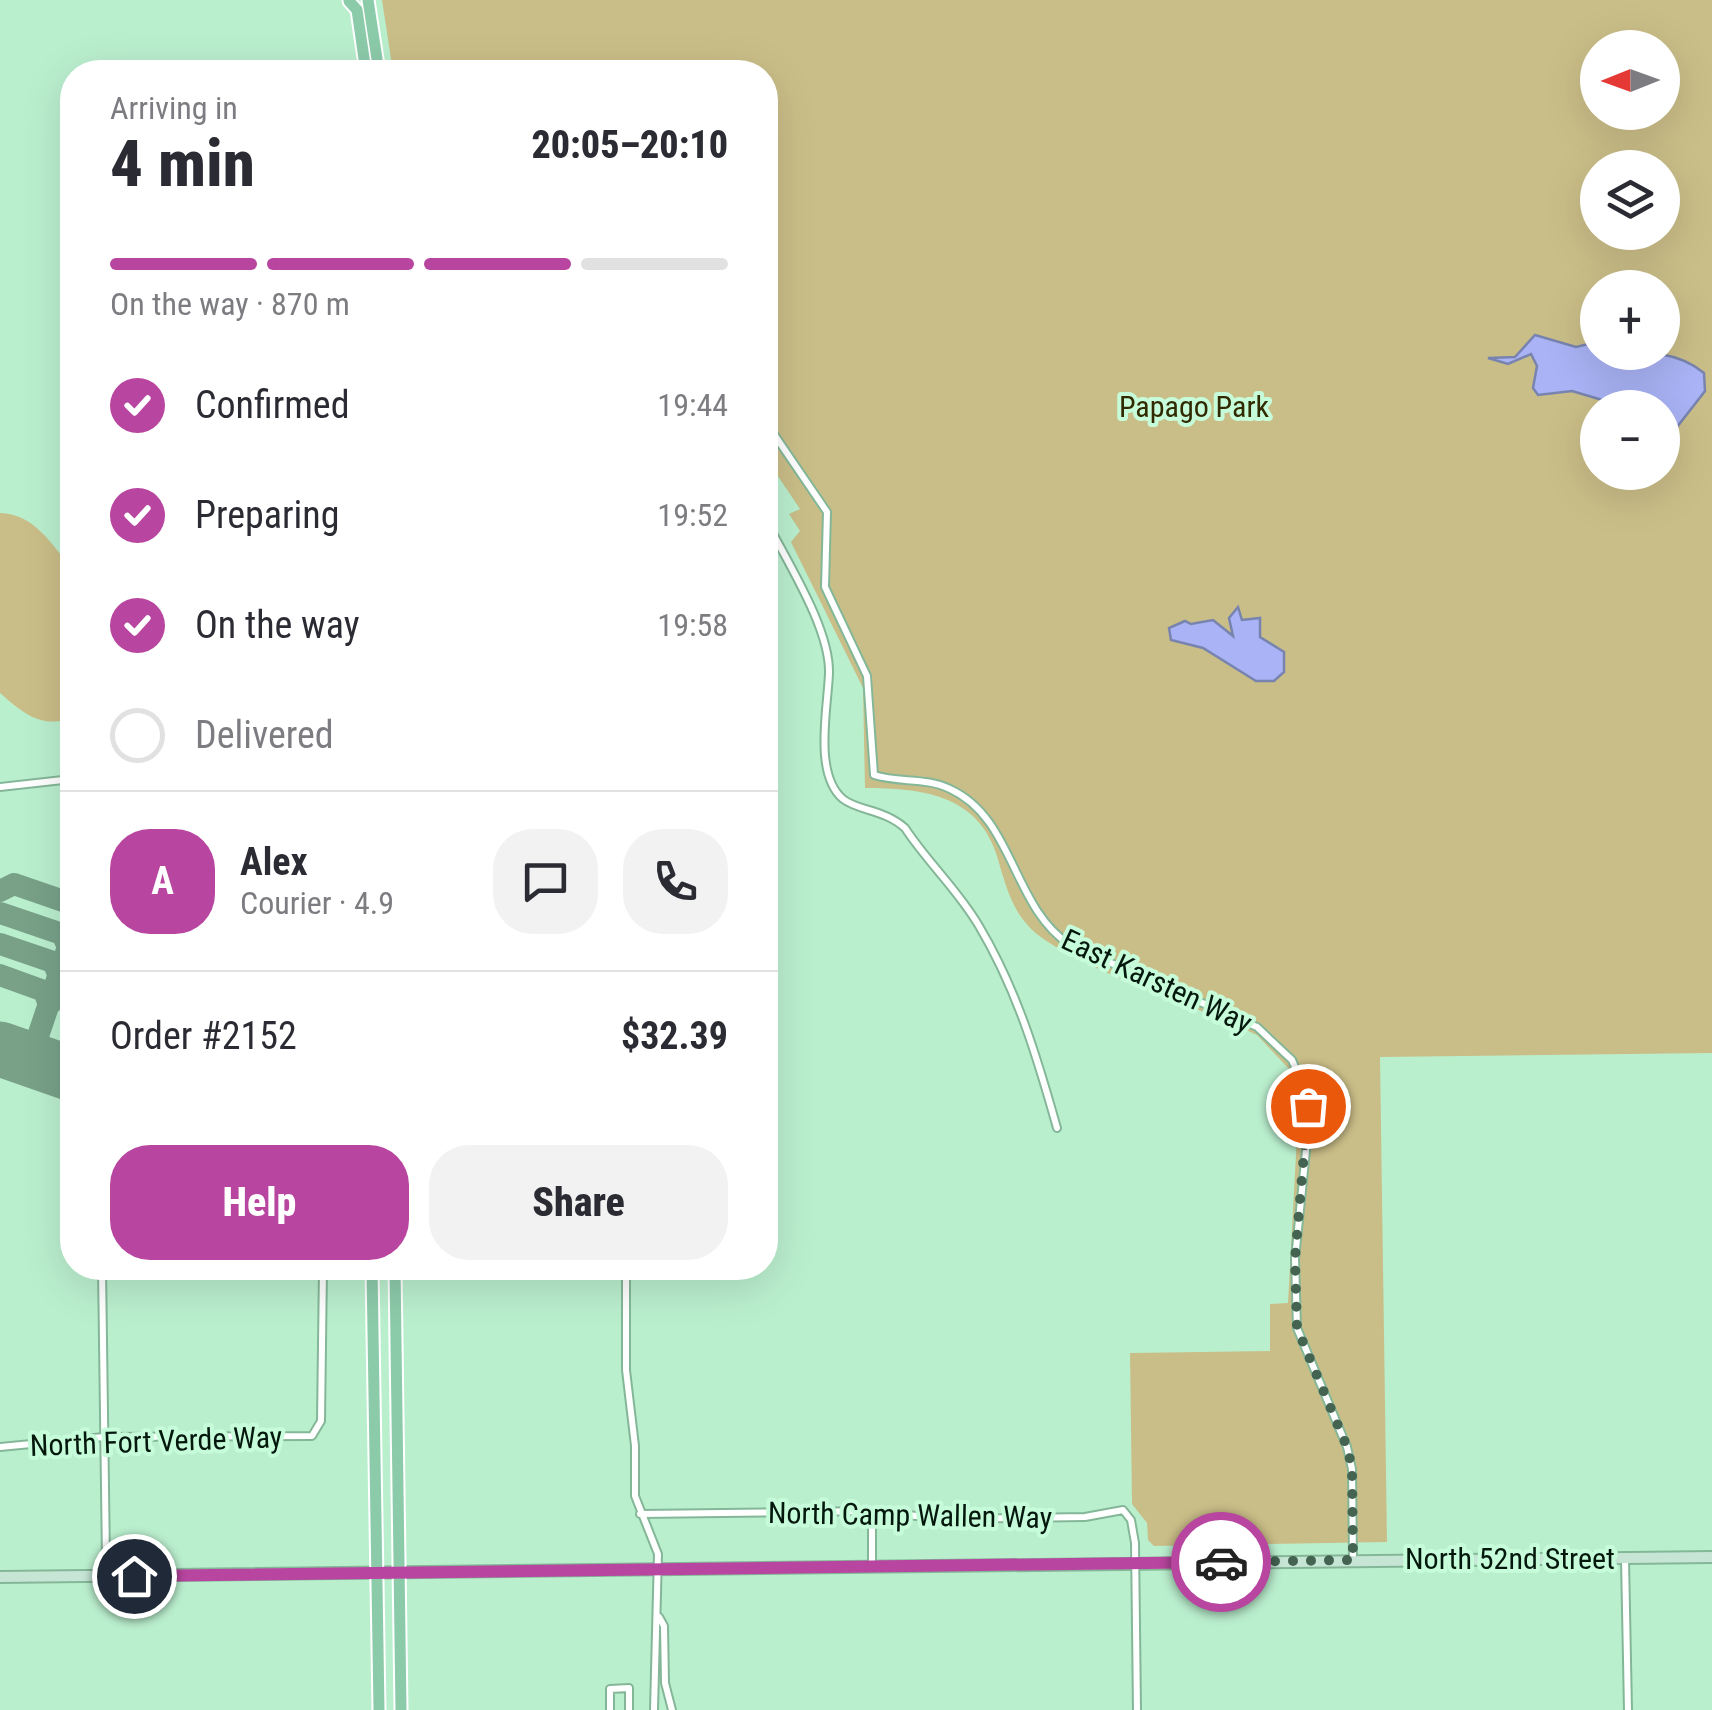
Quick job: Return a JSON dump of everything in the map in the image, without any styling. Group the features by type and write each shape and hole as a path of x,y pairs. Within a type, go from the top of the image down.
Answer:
{"main road":[{"path":"368,0 377,60"},
{"path":"349,1 356,60"},
{"path":"349,1 357,10 364,60"},
{"path":"372,1280 380,1710"},
{"path":"394,1280 401,1710"},
{"name":"North 52nd Street","path":"0,1577 1708,1555"}],"street":[{"name":"East Karsten Way","path":"778,440 827,512 824,587 867,676 874,776 936,783 954,790 988,822 1030,906 1052,932 1070,945 1257,1027 1292,1060 1302,1080 1309,1121 1295,1259 1297,1328 1347,1447 1352,1468 1353,1560"},
{"path":"778,546 827,651 824,734 836,788 844,800 890,815 905,828 979,926 1010,985 1034,1044 1056,1128"},
{"path":"0,787 60,780"},
{"path":"102,1280 106,1560"},
{"name":"North Fort Verde Way","path":"0,1446 104,1437 312,1436 322,1421 322,1280"},
{"path":"626,1280 627,1392 640,1514 658,1554 658,1616 653,1626 654,1710"},
{"name":"North Camp Wallen Way","path":"640,1514 872,1511 943,1519 1085,1517 1123,1510 1130,1520 1135,1563"},
{"path":"872,1511 872,1567"},
{"path":"1625,1558 1628,1710"},
{"path":"1135,1563 1137,1710"},
{"path":"658,1616 664,1626 665,1683 672,1710"},
{"path":"610,1710 610,1689 629,1688 629,1710"}],"green space":[{"name":"Papago Park","path":"382,0 1712,0 1712,1053 1380,1057 1387,1542 1154,1546 1148,1540 1147,1523 1132,1504 1130,1353 1270,1351 1270,1304 1288,1303 1299,1099 1289,1069 1257,1035 1094,967 1034,932 1013,903 988,835 961,807 926,793 865,788 863,688 791,542 800,531 789,514 800,509 778,476 778,60 391,60"},
{"path":"0,513 33,525 60,554 60,721 25,713 0,693"}],"water":[{"path":"1535,335 1580,346 1580,370 1680,370 1680,359 1704,373 1705,391 1680,423 1680,390 1580,390 1580,393 1538,395 1533,388 1537,366 1531,354 1508,364 1488,358 1515,357"},
{"path":"1238,607 1242,620 1260,618 1260,637 1284,652 1284,672 1274,681 1256,681 1203,648 1171,640 1169,628 1185,621 1191,624 1213,620 1233,636 1229,618"}],"taxiway":[{"path":"0,891 14,884 60,900"},
{"path":"0,913 60,933"},
{"path":"0,944 53,962 60,975"},
{"path":"30,1060 60,971"},
{"path":"0,975 44,991 49,1005 60,998"}],"runway":[{"path":"0,1049 60,1070"}],"way so far":[{"path":"1221,1562 1353,1560 1352,1468 1347,1447 1297,1328 1295,1259 1308,1106"}],"route":[{"path":"134,1576 1221,1562"}]}
